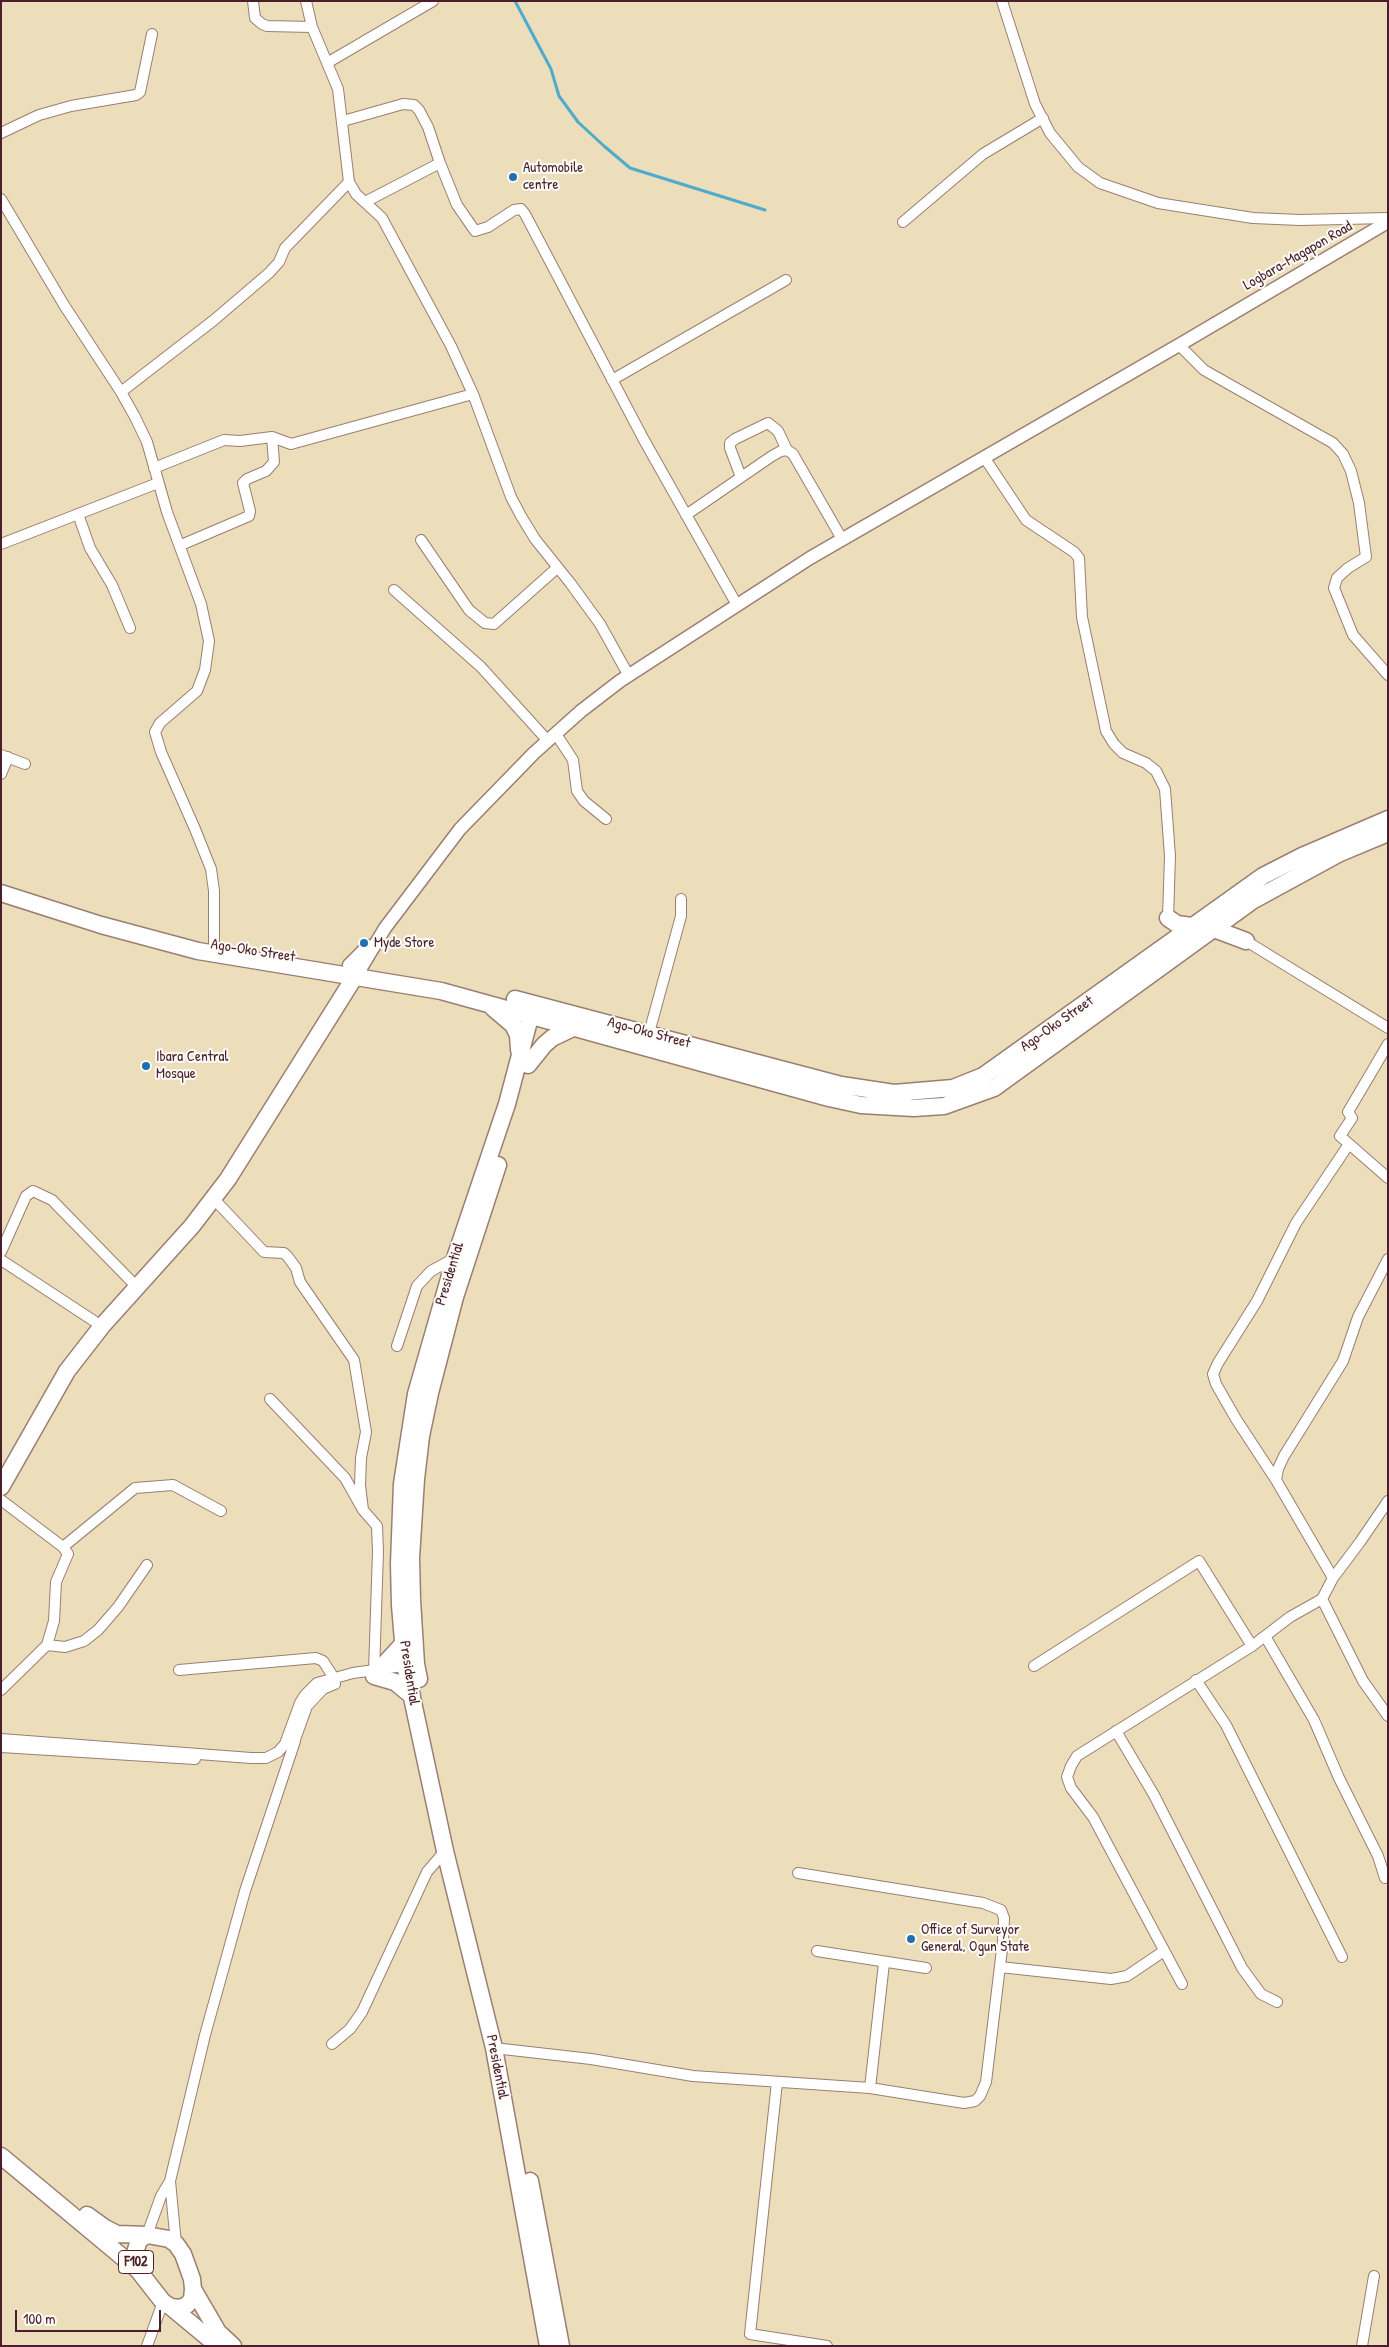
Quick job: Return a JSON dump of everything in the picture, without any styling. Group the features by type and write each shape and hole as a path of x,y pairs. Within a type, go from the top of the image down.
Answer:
{"main road":[{"path":"1,893 101,925 171,944 352,971 482,1002 537,1010 575,1027 795,1089 861,1105 887,1108 944,1106 994,1088 1214,929 1267,882 1309,852 1388,819"},
{"path":"1267,882 1388,832"},
{"name":"Ago-Oko Street","path":"1,885 83,912 184,940 352,971 442,981 537,1010 649,1033 806,1077 868,1090 894,1093 953,1088 982,1076 1191,926 1245,900"},
{"path":"1245,900 1239,928 1246,941"},
{"path":"1168,918 1174,923 1191,926"},
{"path":"1168,918 1170,942"},
{"path":"1214,929 1246,941"},
{"path":"1,1487 67,1371 83,1349 214,1198 241,1160 352,971"},
{"path":"1,1472 61,1367 94,1321 185,1221 220,1176 352,971"},
{"path":"482,1002 505,1016 513,1025 518,1035 524,1064 509,1130 455,1297 421,1436 414,1499 411,1558 412,1668 428,1729 500,2048 561,2346"},
{"name":"Presidential","path":"537,1010 524,1064 455,1258 416,1394 402,1484 399,1564 403,1644 412,1668 412,1696 445,1850 500,2048 548,2346"},
{"path":"524,1064 552,1038 575,1027"},
{"path":"403,1644 376,1672 396,1682 412,1696"},
{"name":"F102","path":"1,2143 105,2228 117,2234 158,2235 176,2244"},
{"name":"F102","path":"1,2156 138,2270 167,2305 218,2346"},
{"name":"F102","path":"138,2270 135,2253 139,2240 147,2235"},
{"path":"167,2305 180,2308 187,2305 192,2299 193,2290 189,2270 176,2244"},
{"path":"193,2290 218,2332 233,2346"}],"street":[{"path":"253,1 255,18 262,24 267,26 312,27"},
{"path":"306,1 312,27 338,89 349,182 356,194 382,218 451,346 474,394 511,497 535,539 600,624 629,676"},
{"path":"328,63 433,1"},
{"path":"1002,1 1035,104 1050,133 1078,167 1100,182 1158,203 1253,218 1388,220"},
{"path":"1,133 39,115 79,104 136,95 140,92 152,34"},
{"path":"343,120 403,104 414,105 419,110 428,127 457,205 475,232 488,227 514,210 521,209 686,516 737,605"},
{"path":"903,222 982,154 1042,118"},
{"path":"365,202 440,163"},
{"path":"122,392 235,303 269,273 279,262 285,248 349,182"},
{"path":"1,198 64,305 122,392 147,442 167,512 181,545 201,604 209,641 205,670 197,691 160,723 155,732 161,752 196,829 211,870 214,892 214,945"},
{"name":"Logbara-Magapon Road","path":"352,971 460,829 514,772 552,737 581,711 629,676 842,539 1198,334 1388,220"},
{"path":"612,380 786,280"},
{"path":"1179,345 1204,370 1333,443 1343,454 1351,472 1359,503 1366,557 1348,568 1337,578 1334,588 1353,635 1388,675"},
{"path":"154,468 224,440 240,441 272,437 291,444 474,394"},
{"path":"741,477 730,448 730,443 768,423 778,431 787,450 793,454 842,539"},
{"path":"181,545 249,516 250,511 243,483 247,479 266,471 274,462 272,437"},
{"path":"686,516 776,453 787,450"},
{"path":"984,457 1026,520 1074,552 1079,558 1082,617 1106,731 1123,754 1146,764 1156,771 1165,788 1170,856 1168,918"},
{"path":"1,544 158,483"},
{"path":"78,514 90,548 112,585 130,628"},
{"path":"421,540 464,604 485,623 494,624 557,568"},
{"path":"394,590 481,667 552,737 573,760 577,791 584,802 606,819"},
{"path":"1,774 5,756 25,764"},
{"path":"649,1033 681,916 681,899"},
{"path":"1246,941 1388,1028"},
{"path":"1388,1044 1348,1112 1352,1118 1340,1136 1388,1178"},
{"path":"1333,1578 1276,1480 1236,1419 1216,1384 1213,1374 1257,1301 1296,1222 1349,1144"},
{"path":"1,1252 26,1196 32,1190 52,1200 131,1281"},
{"path":"214,1198 264,1252 284,1253 288,1257 296,1268 300,1282 354,1360 366,1432 361,1458 360,1485 363,1510"},
{"path":"396,1346 417,1286 431,1271 455,1258"},
{"path":"1276,1480 1284,1456 1343,1361 1358,1317 1388,1259"},
{"path":"1,1260 94,1321"},
{"path":"270,1399 344,1478 363,1510 377,1526 376,1672"},
{"path":"63,1547 134,1488 173,1485 221,1511"},
{"path":"1,1500 63,1547 68,1554 56,1582 54,1621 47,1645 1,1690"},
{"path":"1182,1984 1093,1817 1071,1788 1067,1777 1077,1756 1252,1646 1290,1618 1322,1599 1333,1578 1388,1501"},
{"path":"1034,1666 1199,1561 1252,1646"},
{"path":"47,1645 65,1647 84,1641 98,1630 118,1606 147,1565"},
{"path":"1322,1599 1363,1681 1388,1716"},
{"path":"1265,1636 1314,1720 1339,1778 1378,1856 1386,1878"},
{"path":"179,1670 316,1658 323,1661 334,1678"},
{"path":"1,1739 266,1758 278,1752 285,1744 291,1723 305,1695 317,1683 334,1678 412,1668"},
{"path":"147,2235 161,2196 170,2181 205,2035 245,1891 308,1706 323,1688 376,1672"},
{"path":"1196,1680 1226,1725 1342,1957"},
{"path":"1116,1731 1154,1795 1242,1968 1261,1994 1277,2002"},
{"path":"1,1747 252,1764 270,1762 280,1758 290,1749 295,1741"},
{"path":"332,2044 350,2029 362,2012 427,1872 445,1850"},
{"path":"500,2048 591,2059 693,2076 870,2088 964,2103 975,2101 980,2096 986,2082 1000,1967 1004,1918 1001,1910 983,1903 798,1873"},
{"path":"817,1951 926,1968"},
{"path":"1000,1967 1111,1978 1126,1976 1164,1951"},
{"path":"870,2088 884,1962"},
{"path":"777,2082 750,2334 827,2346"},
{"path":"170,2181 176,2244"},
{"path":"1362,2346 1374,2276"},
{"path":"147,2346 167,2305"}],"waterway":[{"path":"515,1 551,69 559,96 578,122 630,168 765,210"}],"place":[{"name":"Automobile centre","path":"513,177"},
{"name":"Myde Store","path":"364,943"},
{"name":"Ibara Central Mosque","path":"146,1066"},
{"name":"Office of Surveyor General, Ogun State","path":"911,1939"}]}
